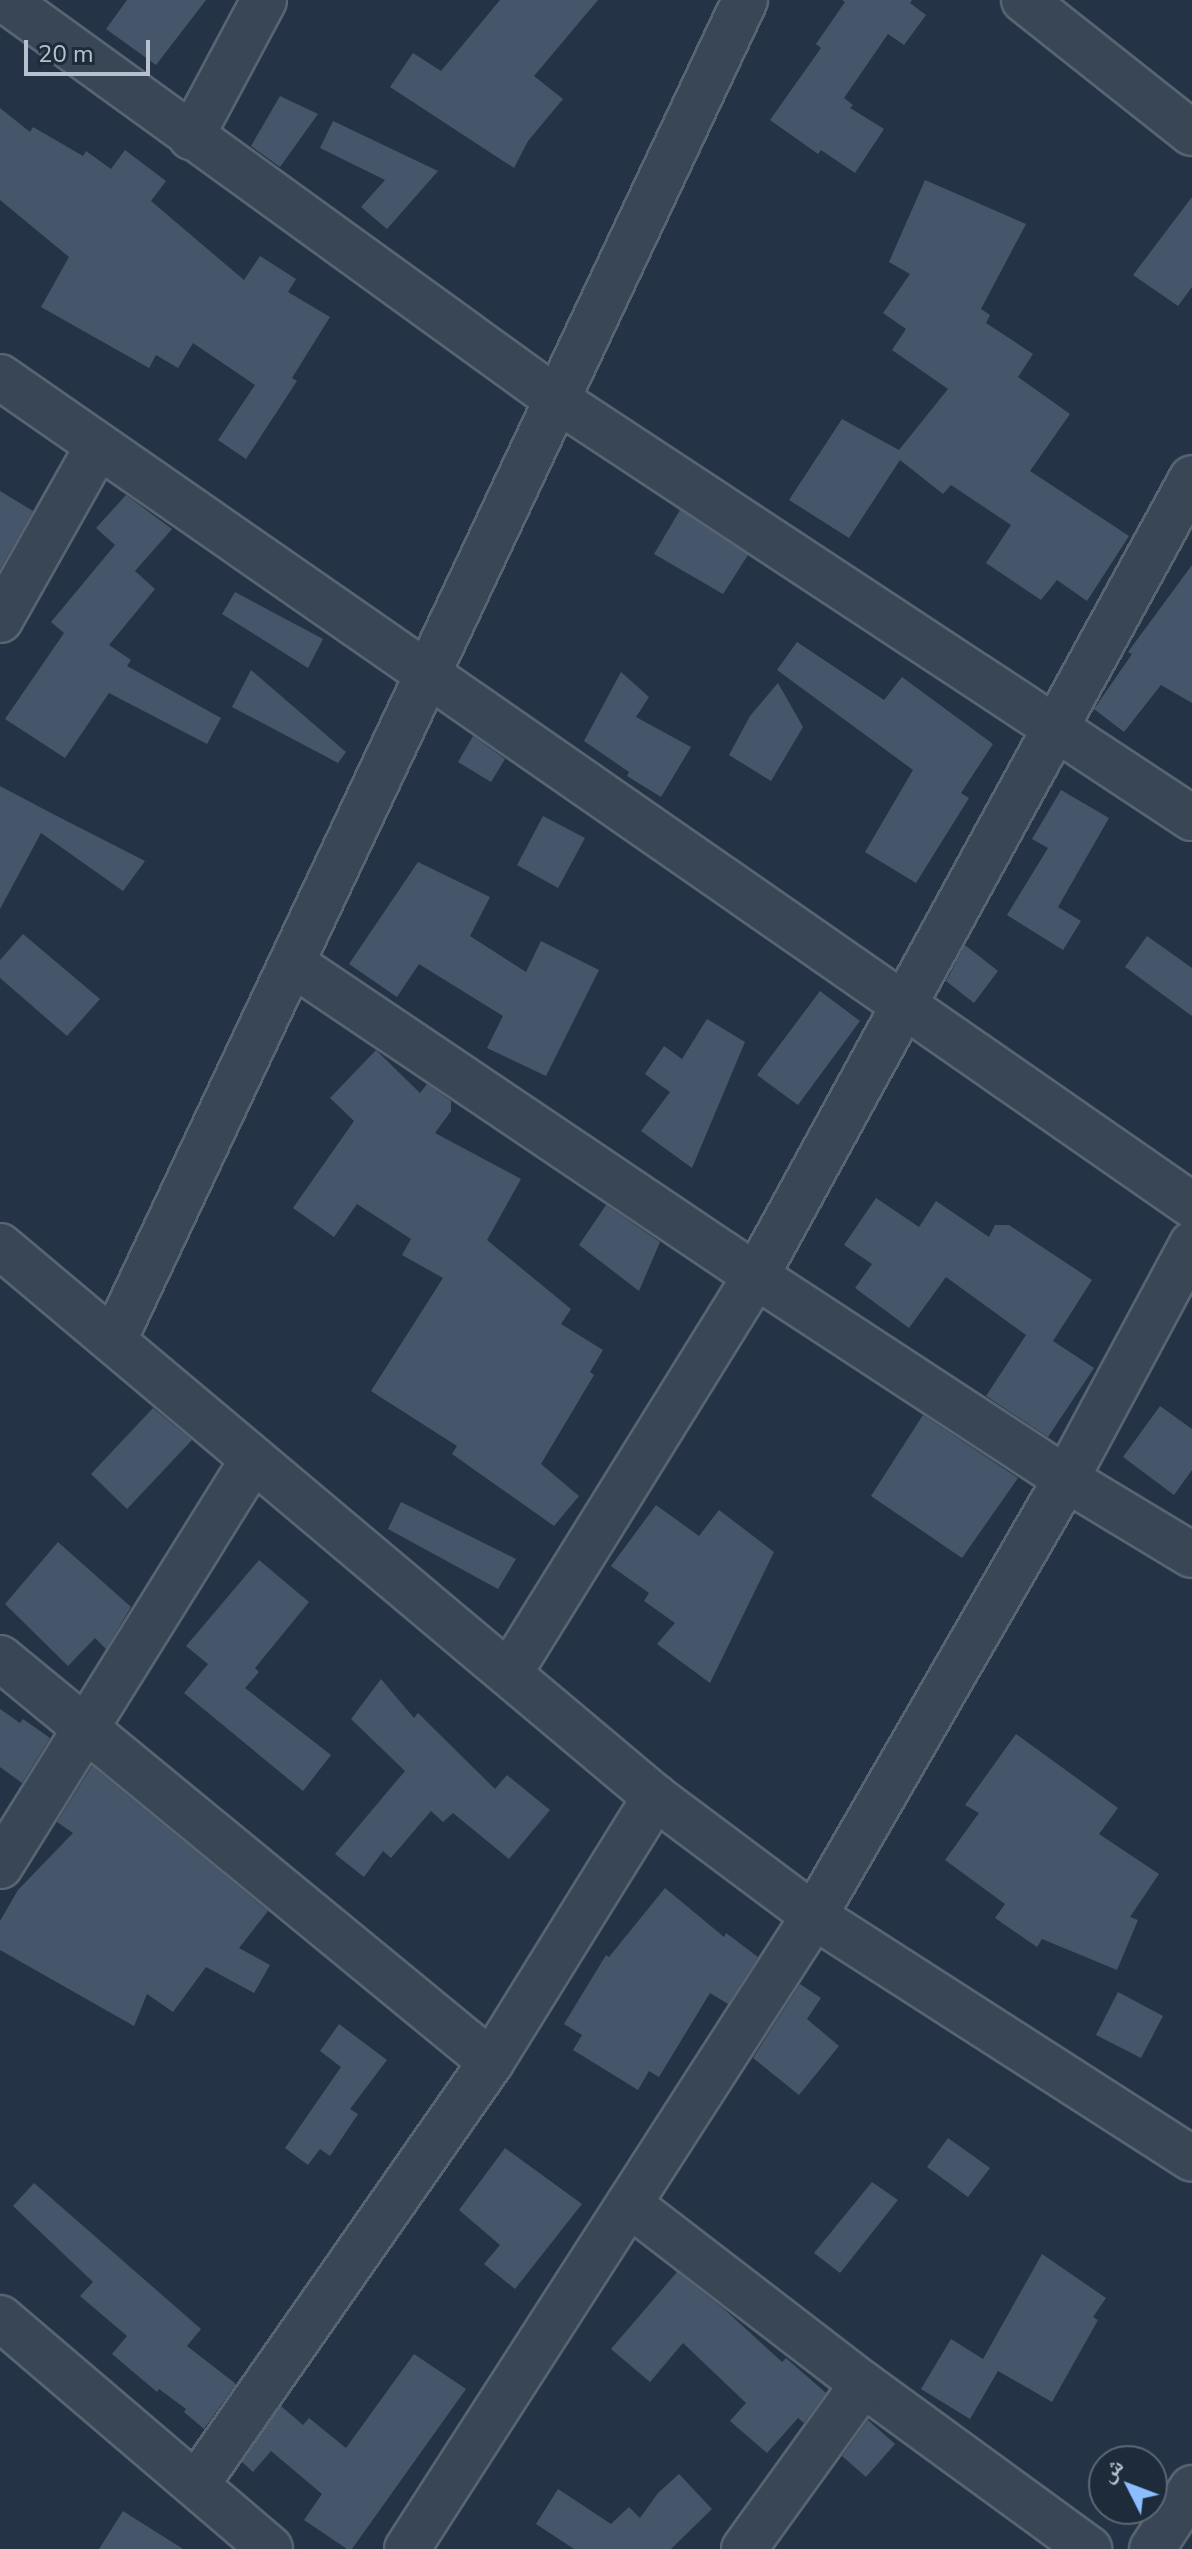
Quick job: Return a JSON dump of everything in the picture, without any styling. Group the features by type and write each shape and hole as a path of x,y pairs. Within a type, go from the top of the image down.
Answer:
{"street":[{"path":"5,0 559,401 1192,818"},
{"path":"191,137 264,0"},
{"path":"114,1340 426,675 559,401 745,0"},
{"path":"1024,0 1192,133"},
{"path":"0,377 1192,1205"},
{"path":"0,620 98,446"},
{"path":"510,1672 756,1276 906,1007 1192,478"},
{"path":"293,964 756,1276 1066,1479 1192,1555"},
{"path":"407,2549 814,1916 1066,1479 1192,1244"},
{"path":"6,1265 114,1340 655,1797 814,1916 1192,2159"},
{"path":"0,1866 253,1459"},
{"path":"0,1658 491,2062"},
{"path":"196,2485 491,2062 655,1797"},
{"path":"629,2204 863,2384 1089,2549"},
{"path":"0,2318 270,2549"},
{"path":"744,2549 863,2384"},
{"path":"1152,2549 1192,2488"}],"building":[{"path":"127,0 206,0 156,65 106,29"},
{"path":"500,0 598,0 534,76 563,99 528,141 514,168 390,87 413,53 441,71"},
{"path":"842,0 912,0 910,3 926,15 904,45 888,34 844,98 853,105 850,108 884,129 855,173 821,150 818,154 770,120 821,48 816,44 845,2"},
{"path":"280,96 318,114 280,167 251,146"},
{"path":"0,108 30,132 33,127 83,156 86,151 111,169 125,150 166,181 151,201 244,280 260,256 296,279 288,292 330,317 292,378 297,381 246,459 218,440 255,385 193,343 178,368 156,355 149,368 41,307 69,257 0,200"},
{"path":"333,121 438,171 387,229 361,207 385,180 320,148"},
{"path":"925,180 1026,224 981,309 990,315 986,323 1033,354 1018,377 1070,414 1030,471 1129,536 1087,601 1057,580 1041,600 986,563 1011,525 951,485 943,494 900,460 849,538 789,500 842,419 899,450 948,389 892,350 906,329 883,313 910,274 889,262"},
{"path":"1192,197 1192,287 1178,306 1133,275"},
{"path":"0,491 33,511 0,569"},
{"path":"126,495 172,529 135,571 155,589 109,645 131,660 127,666 221,718 207,744 109,693 65,758 5,719 64,633 51,622 115,545 96,528"},
{"path":"680,510 748,555 723,594 654,554"},
{"path":"1192,565 1192,703 1161,685 1124,732 1094,709 1132,654 1128,652"},
{"path":"235,592 323,639 308,668 222,614"},
{"path":"797,642 884,700 902,677 993,744 961,793 969,798 916,883 865,852 913,770 777,670"},
{"path":"251,670 346,752 338,763 232,707"},
{"path":"621,672 649,697 636,717 691,747 661,797 627,776 629,772 584,741"},
{"path":"778,683 803,727 771,781 729,755 750,716"},
{"path":"473,736 505,759 491,782 458,762"},
{"path":"0,786 145,861 123,891 41,833 0,909"},
{"path":"1061,790 1109,818 1058,907 1081,921 1063,950 1007,915 1048,848 1032,839"},
{"path":"543,816 585,838 558,888 517,865"},
{"path":"418,862 490,897 470,936 526,972 541,941 599,970 546,1076 487,1048 503,1016 419,964 397,997 349,964"},
{"path":"23,934 100,999 67,1036 0,978 0,960"},
{"path":"1147,936 1192,968 1192,1016 1125,967"},
{"path":"965,945 998,971 974,1003 946,981"},
{"path":"820,991 860,1021 798,1105 757,1075"},
{"path":"707,1019 745,1042 692,1168 641,1131 670,1092 645,1074 664,1046 682,1059"},
{"path":"376,1050 420,1093 427,1084 451,1101 451,1111 435,1133 521,1179 487,1240 571,1309 561,1324 603,1350 590,1372 594,1375 541,1464 579,1496 554,1526 452,1454 457,1446 371,1391 443,1278 402,1255 411,1239 357,1204 334,1237 293,1208 354,1121 330,1098"},
{"path":"876,1198 919,1227 936,1201 989,1237 995,1225 1009,1225 1092,1280 1053,1341 1094,1368 1048,1437 986,1396 1026,1335 946,1277 909,1328 855,1288 872,1264 844,1245"},
{"path":"606,1205 660,1242 639,1291 579,1245"},
{"path":"1160,1406 1192,1429 1192,1470 1174,1495 1123,1457"},
{"path":"153,1408 192,1440 127,1509 91,1474"},
{"path":"923,1415 1018,1478 962,1558 871,1496"},
{"path":"401,1502 516,1559 498,1589 388,1529"},
{"path":"656,1505 699,1536 719,1510 774,1552 710,1683 657,1644 675,1623 644,1601 649,1593 611,1566"},
{"path":"58,1542 131,1607 106,1649 95,1638 68,1666 5,1604"},
{"path":"259,1560 309,1602 255,1668 259,1672 245,1688 331,1755 303,1791 184,1693 208,1664 186,1646"},
{"path":"381,1679 414,1718 418,1713 495,1789 507,1775 550,1810 509,1859 453,1813 443,1822 431,1811 391,1858 383,1851 364,1877 335,1854 405,1771 351,1719"},
{"path":"0,1709 20,1723 23,1719 50,1738 22,1783 0,1767"},
{"path":"1016,1734 1118,1808 1099,1834 1159,1874 1130,1917 1138,1920 1117,1970 1042,1939 1037,1947 995,1918 1005,1904 945,1860 979,1813 965,1805"},
{"path":"92,1766 268,1911 239,1948 270,1965 254,1993 206,1967 173,2012 147,1994 134,2026 0,1950 0,1921 18,1890 73,1833 57,1822"},
{"path":"665,1888 724,1937 726,1933 758,1957 728,2004 710,1993 659,2077 649,2071 638,2090 573,2050 582,2035 564,2024 606,1955 609,1957"},
{"path":"800,1984 821,1998 807,2019 839,2046 799,2095 753,2058"},
{"path":"1118,1992 1163,2016 1141,2058 1096,2035"},
{"path":"339,2024 387,2060 350,2109 358,2114 330,2156 320,2149 308,2165 285,2148 341,2067 320,2051"},
{"path":"948,2138 990,2168 968,2197 927,2167"},
{"path":"505,2148 582,2204 515,2289 484,2264 500,2245 459,2210"},
{"path":"872,2182 898,2200 840,2273 814,2253"},
{"path":"34,2183 201,2329 187,2346 236,2384 204,2429 184,2412 186,2409 159,2389 157,2392 112,2354 127,2336 80,2296 93,2282 13,2206"},
{"path":"1042,2254 1106,2298 1093,2317 1098,2320 1052,2402 998,2371 970,2419 921,2389 951,2339 983,2359"},
{"path":"677,2272 724,2309 782,2362 786,2358 826,2393 804,2423 798,2418 767,2453 730,2421 746,2403 683,2343 650,2382 611,2349"},
{"path":"414,2354 466,2389 352,2549 347,2549 304,2520 322,2494 271,2451 253,2472 242,2462 281,2406 303,2425 309,2418 346,2448"},
{"path":"868,2420 895,2444 866,2477 842,2456"},
{"path":"679,2474 712,2509 671,2549 574,2549 536,2524 558,2489 611,2524 629,2507 640,2518 658,2493"},
{"path":"123,2511 183,2549 99,2549"}]}
